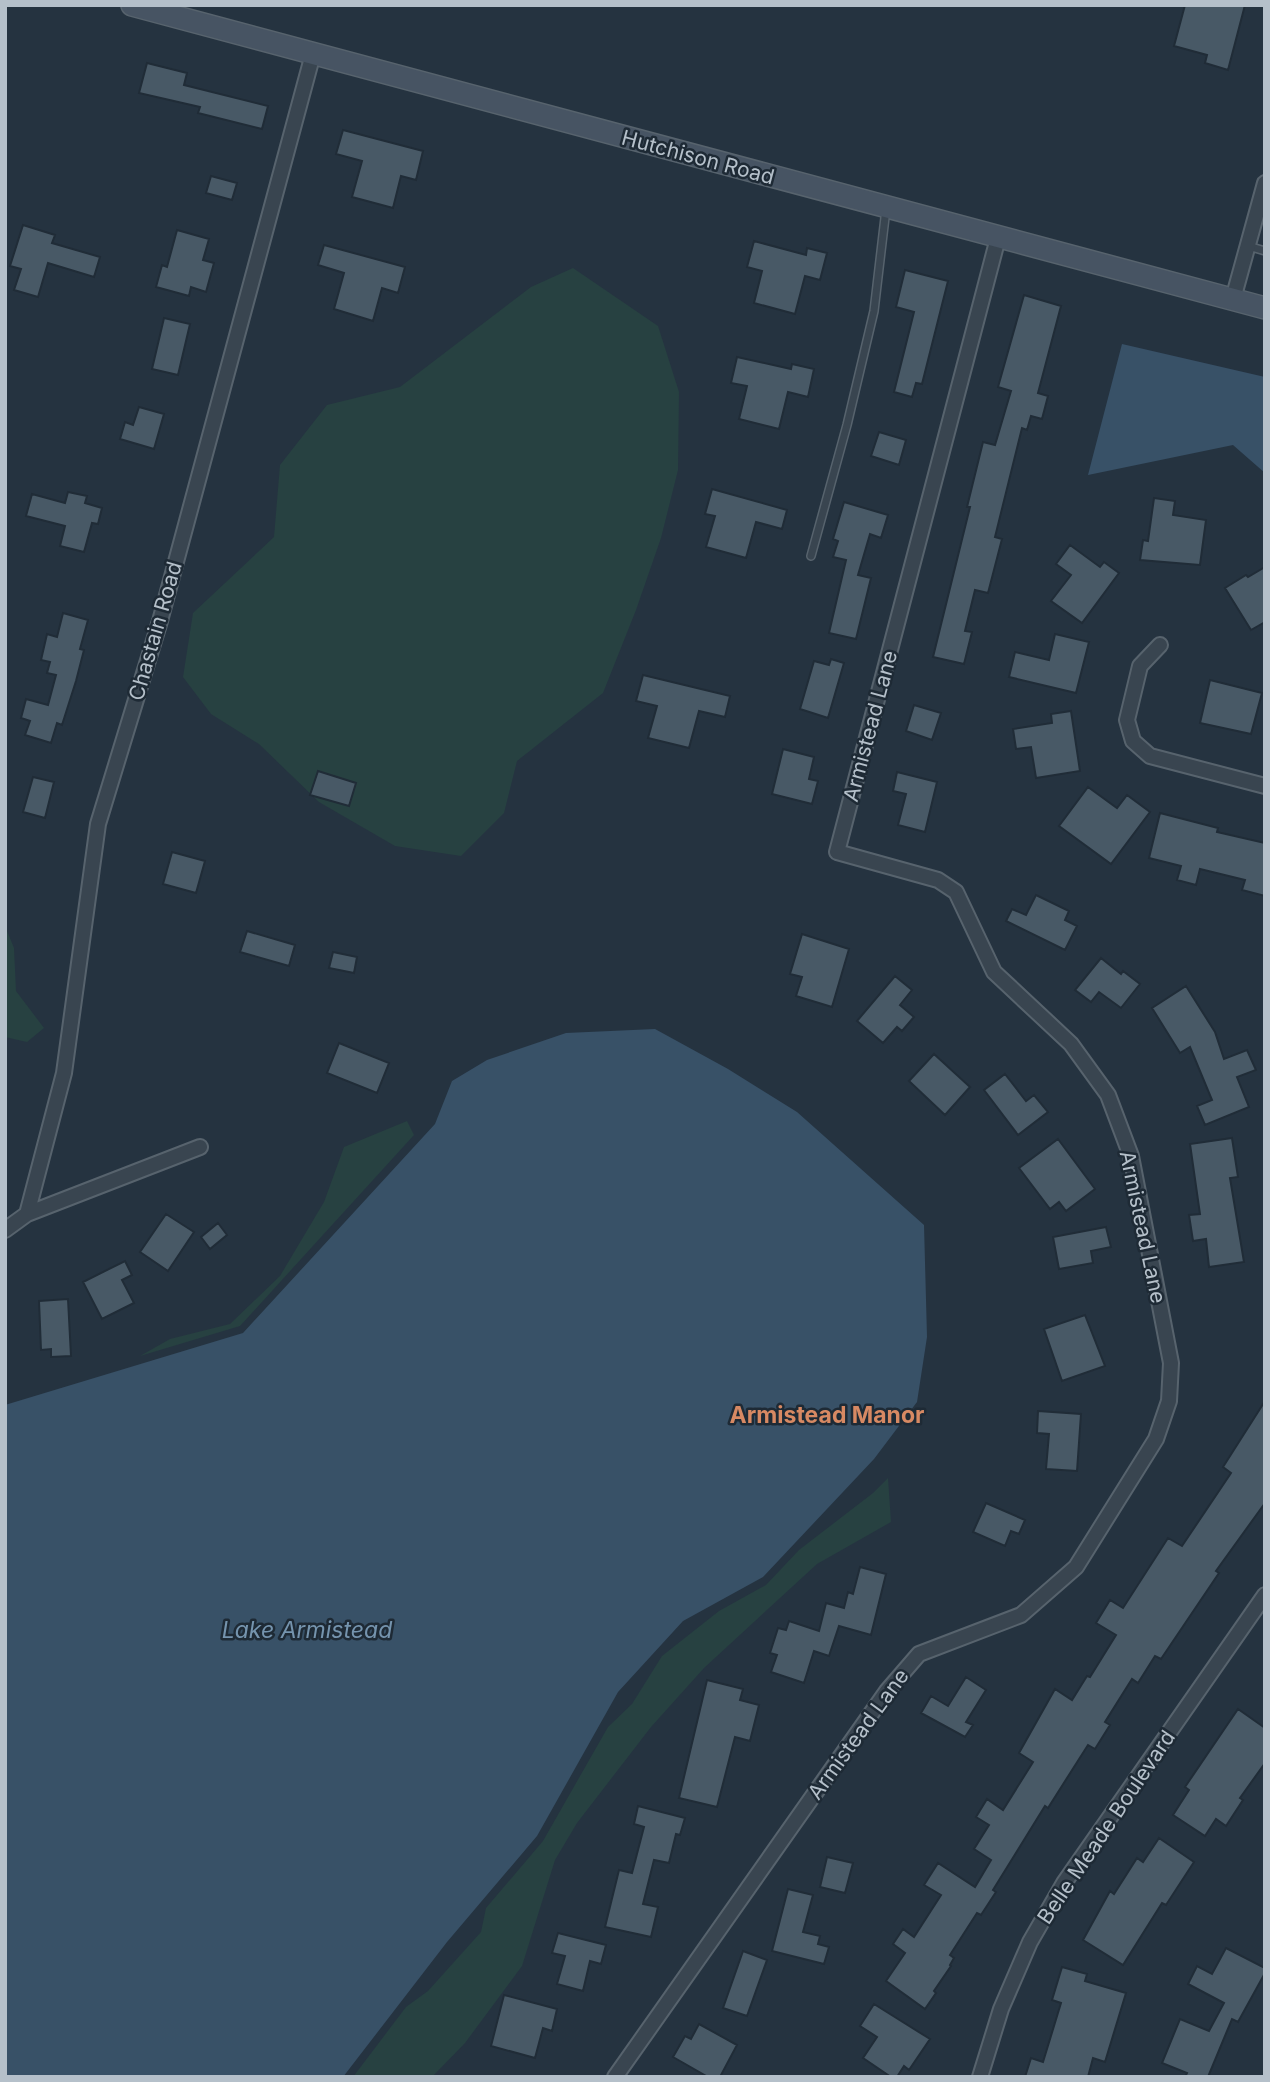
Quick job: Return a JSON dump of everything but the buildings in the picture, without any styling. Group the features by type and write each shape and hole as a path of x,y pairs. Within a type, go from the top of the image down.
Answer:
{"street":[{"name":"Hutchison Road","path":"132,5 1265,308"},
{"name":"Chastain Road","path":"27,1214 69,1050 98,824 160,621 313,54"},
{"path":"1233,299 1265,183"},
{"name":"Armistead Lane","path":"615,2077 887,1691 919,1654 1021,1615 1076,1566 1157,1439 1169,1401 1171,1363 1131,1156 1108,1095 1072,1044 994,972 956,892 938,880 837,852 998,238"},
{"path":"1160,645 1140,666 1127,720 1133,741 1150,756 1265,786"},
{"path":"5,1230 27,1214 200,1147"},
{"name":"Belle Meade Boulevard","path":"980,2077 1002,2009 1030,1942 1064,1883 1265,1595"}],"lane":[{"path":"811,556 847,425 874,311 886,208"},
{"path":"1248,246 1265,251"}],"green space":[{"path":"573,268 658,326 679,392 678,470 661,538 603,693 517,761 504,813 461,856 395,846 319,802 259,744 211,714 183,677 193,613 274,537 280,465 327,405 400,387 531,287"},
{"path":"5,926 14,948 16,991 44,1028 27,1042 5,1037"},
{"path":"407,1121 414,1135 240,1326 140,1356 170,1339 230,1324 280,1276 324,1202 344,1147"},
{"path":"888,1478 891,1522 817,1564 704,1668 651,1727 577,1823 555,1860 522,1966 465,2043 432,2077 353,2077 406,2007 428,1991 481,1932 486,1908 543,1841 608,1727 632,1704 662,1656 719,1611 766,1585 799,1550 873,1493"}],"water":[{"path":"1122,344 1265,377 1265,473 1233,445 1088,475"},
{"name":"Lake Armistead","path":"655,1029 728,1069 797,1112 924,1225 927,1337 917,1402 874,1459 763,1577 683,1621 618,1692 537,1836 447,1942 343,2077 5,2077 5,1405 243,1333 435,1124 452,1081 487,1060 566,1033"}],"district":[{"name":"Armistead Manor","path":"827,1415"}]}
